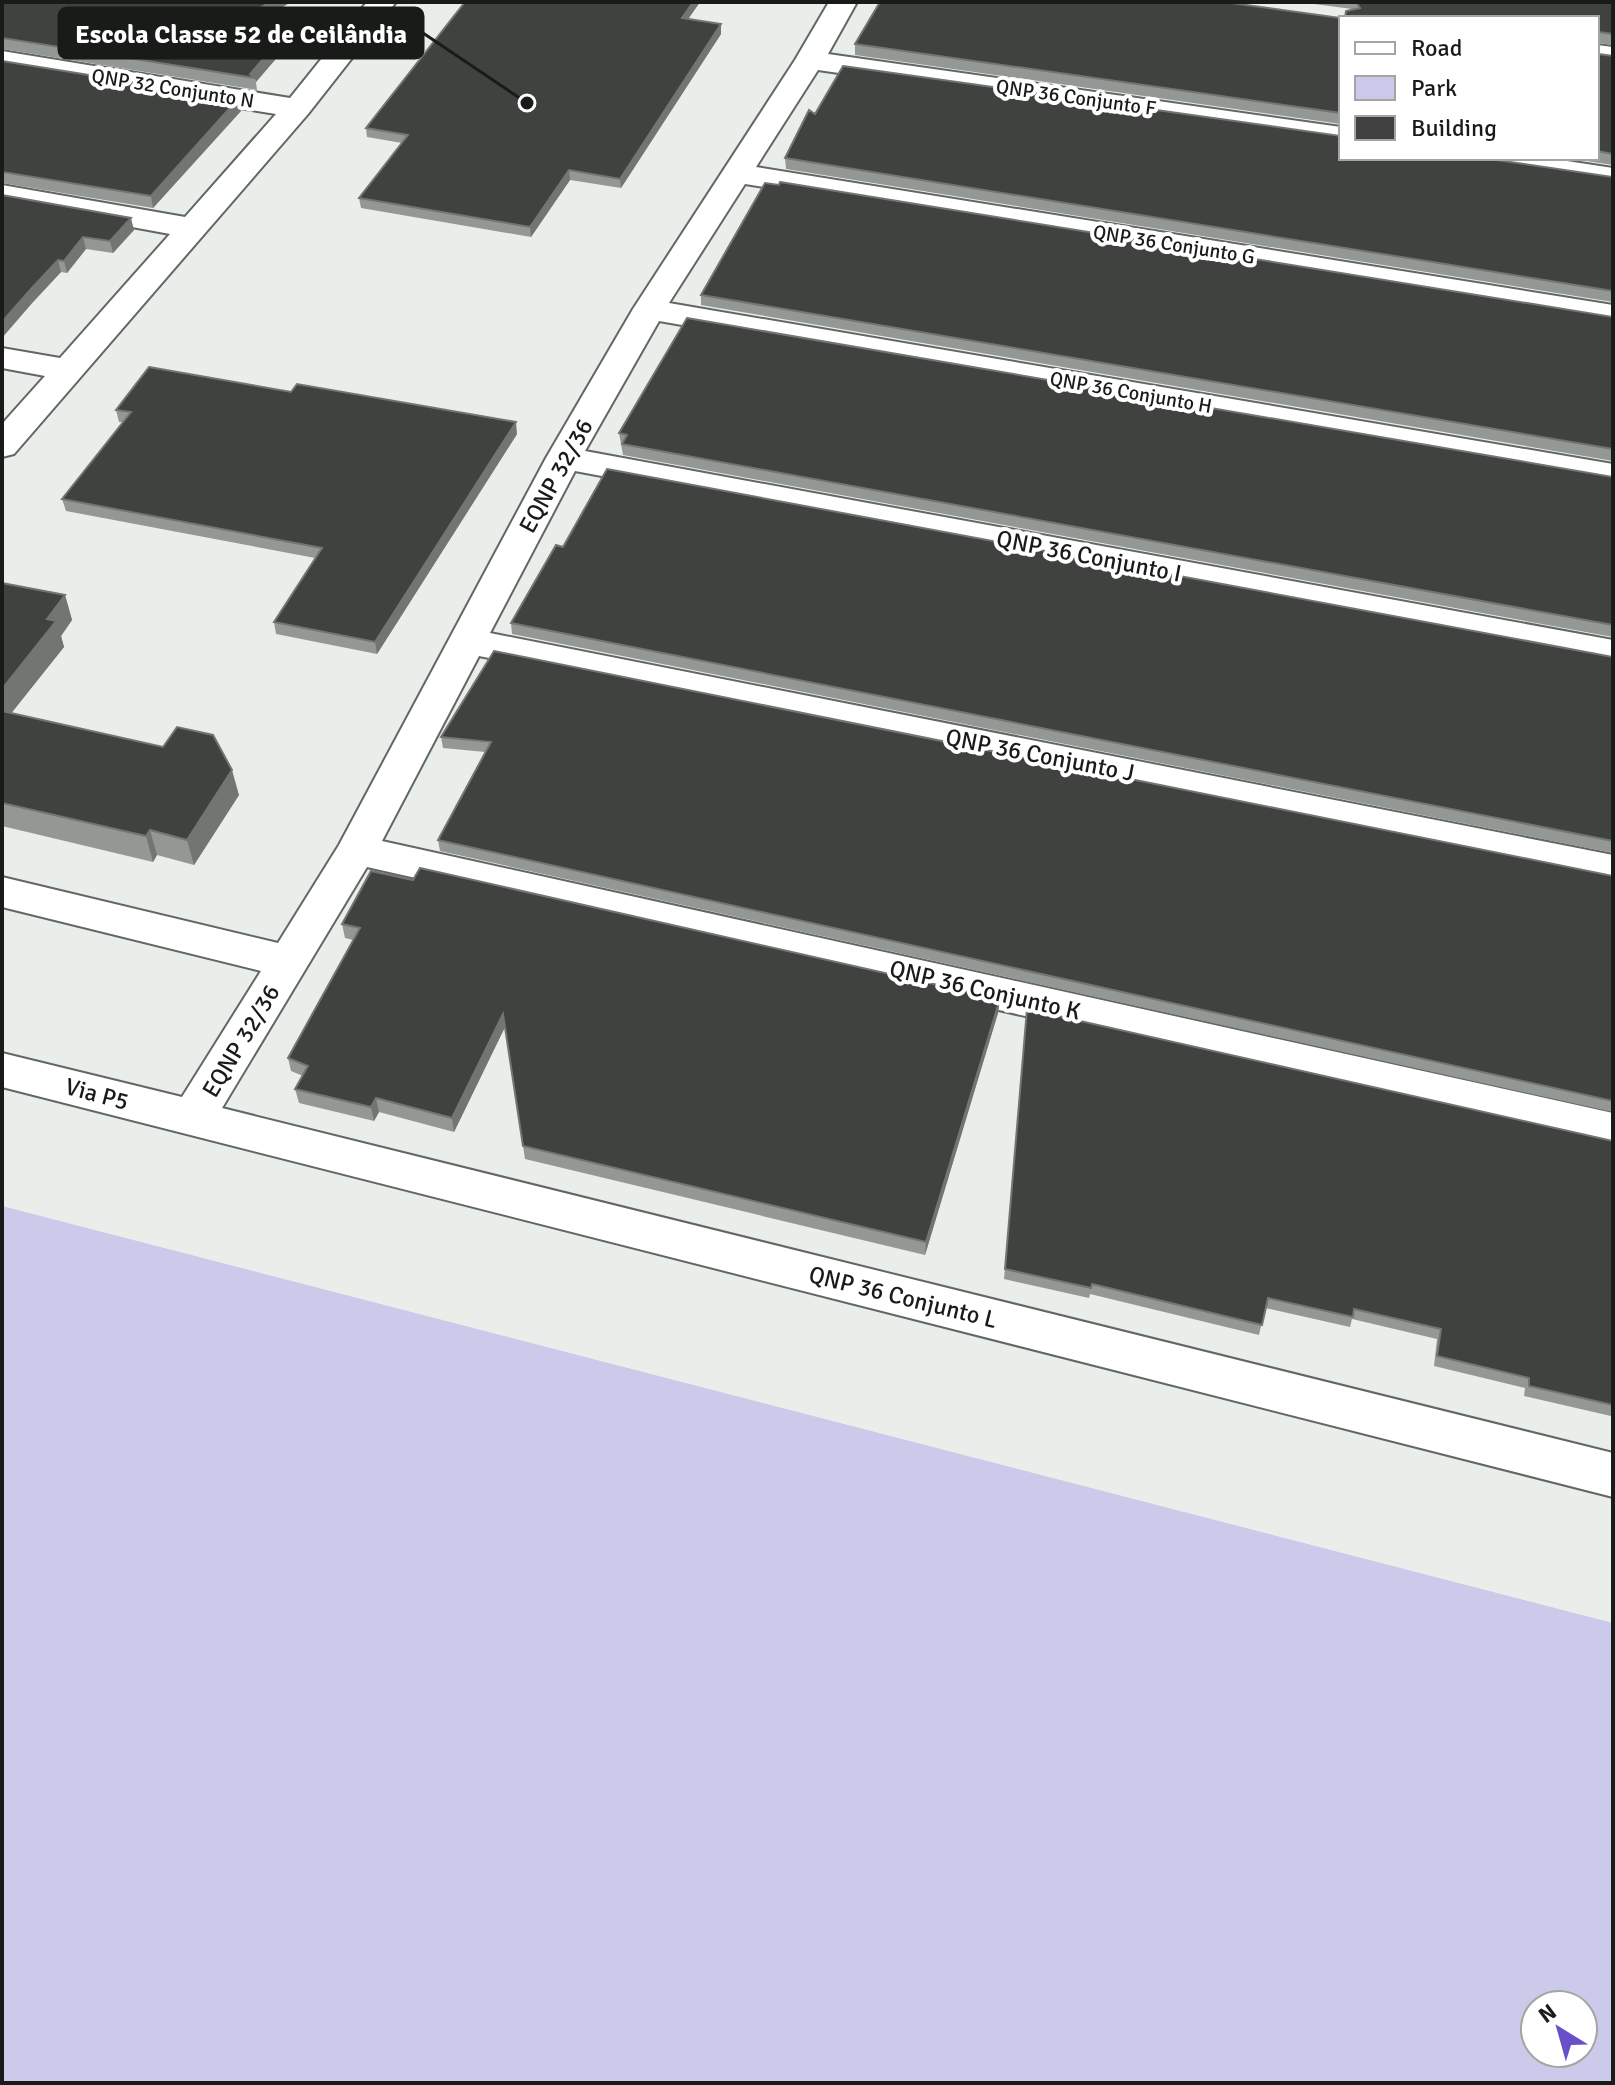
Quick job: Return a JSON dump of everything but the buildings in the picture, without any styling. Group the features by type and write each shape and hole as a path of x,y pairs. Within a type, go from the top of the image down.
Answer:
{"street":[{"path":"2,446 297,108 382,2"},
{"name":"EQNP 32/36","path":"192,1119 357,850 564,458 649,309 810,60 843,2"},
{"name":"QNP 32 Conjunto N","path":"2,60 297,108"},
{"name":"QNP 36 Conjunto F","path":"810,60 1339,136"},
{"path":"1499,160 1613,177"},
{"name":"QNP 36 Conjunto G","path":"735,173 1613,315"},
{"path":"2,194 192,228"},
{"name":"QNP 36 Conjunto H","path":"649,309 1613,475"},
{"path":"2,358 69,370"},
{"name":"QNP 36 Conjunto I","path":"564,458 1613,653"},
{"name":"QNP 36 Conjunto J","path":"467,641 1613,870"},
{"name":"QNP 36 Conjunto K","path":"357,850 1613,1131"},
{"name":"EQNP 32/36","path":"2,892 289,962"},
{"name":"Via P5","path":"2,1070 192,1119"},
{"name":"QNP 36 Conjunto L","path":"192,1119 1613,1475"}],"green space":[{"path":"2,1206 1613,1623 1613,2083 2,2083"}],"place":[{"name":"Escola Classe 52 de Ceilândia","path":"527,103"}]}
